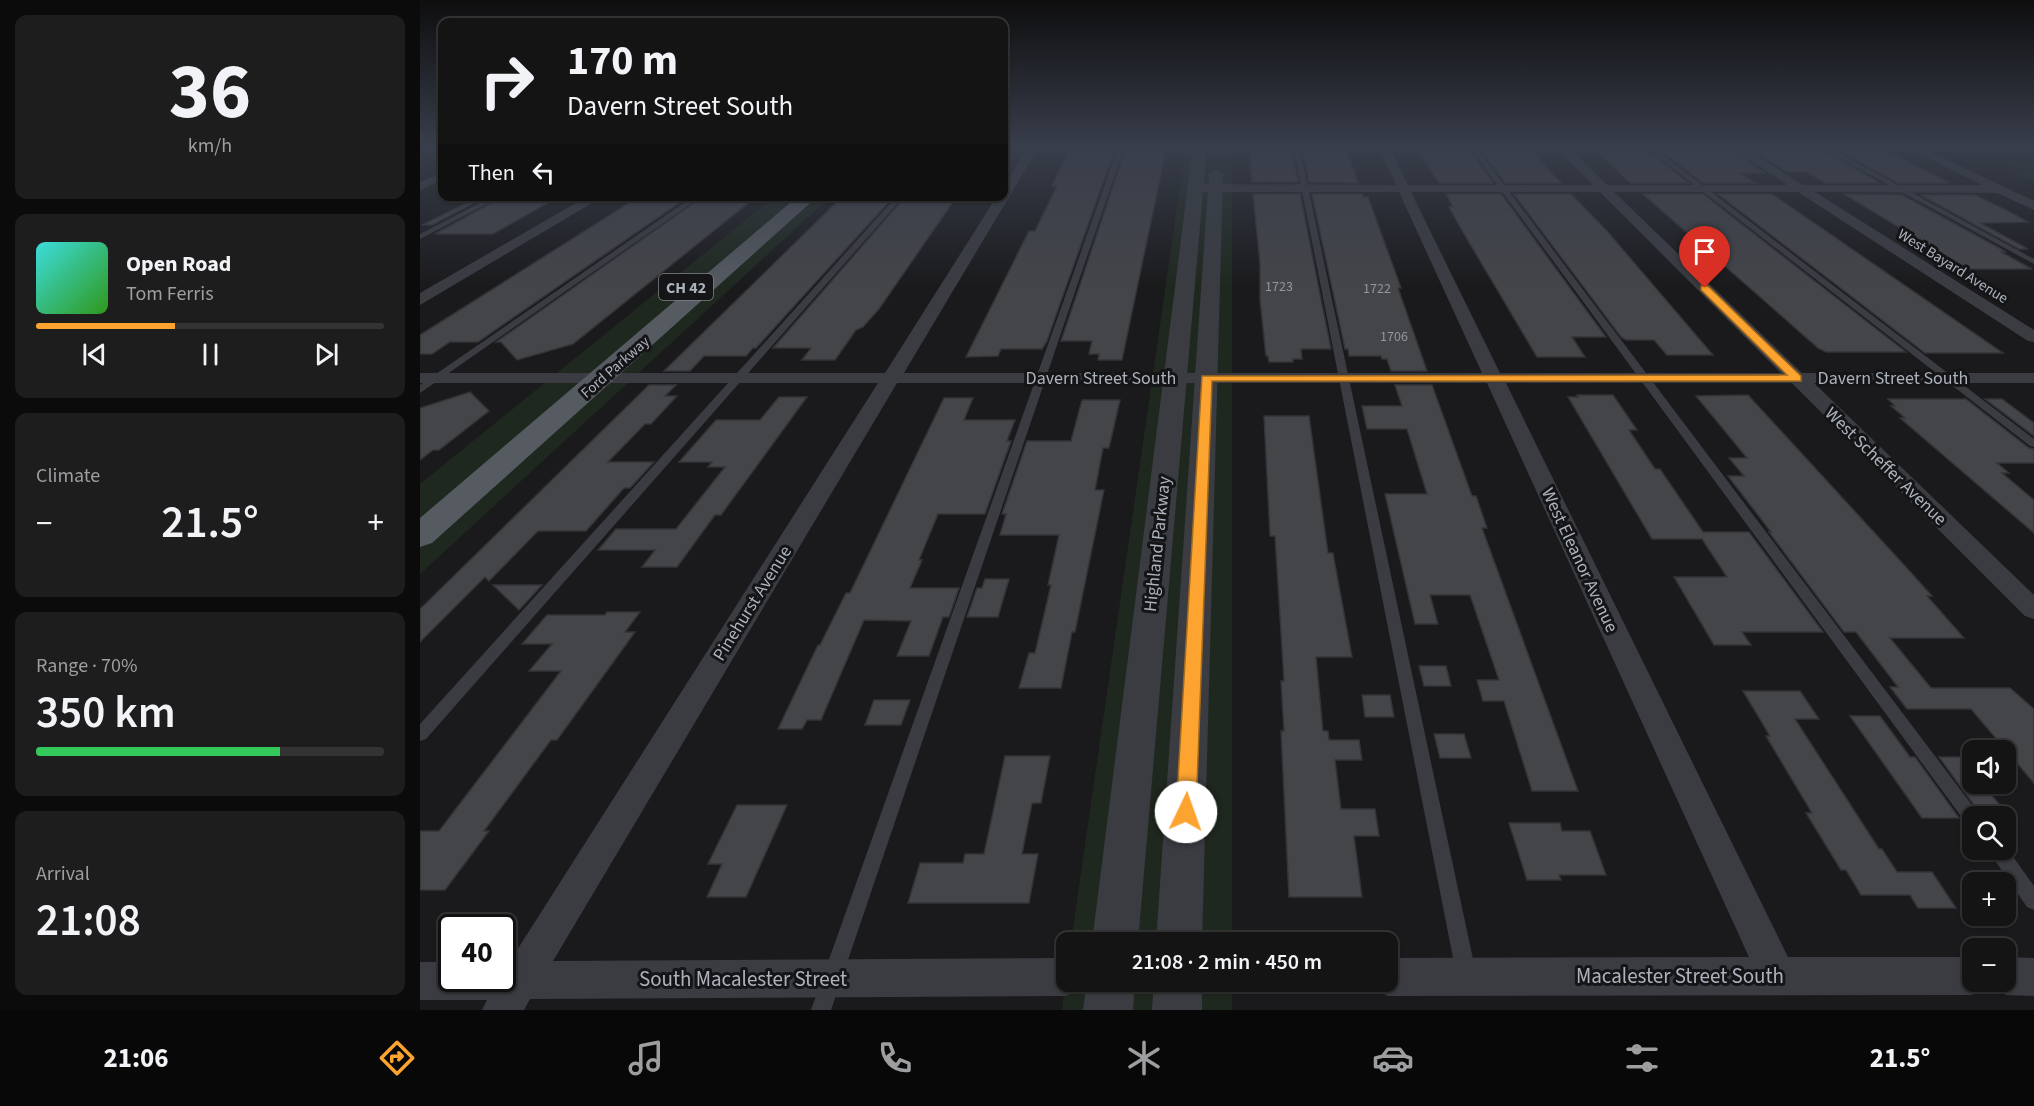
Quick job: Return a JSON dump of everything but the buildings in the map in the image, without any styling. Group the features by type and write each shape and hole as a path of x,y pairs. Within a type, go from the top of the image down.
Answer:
{"main road":[{"name":"Ford Parkway","path":"420,536 590,378 788,201"},
{"name":"Ford Parkway","path":"420,510 590,378 803,201"}],"street":[{"name":"Highland Parkway","path":"1116,932 1175,378 1205,192"},
{"name":"Highland Parkway","path":"1179,932 1206,378 1206,192"},
{"name":"West Eleanor Avenue","path":"1405,192 1777,975"},
{"name":"West Scheffer Avenue","path":"1606,192 2034,610"},
{"name":"West Bayard Avenue","path":"1806,192 2034,337"},
{"path":"2005,192 2034,206"},
{"path":"420,300 589,201"},
{"name":"Pinehurst Avenue","path":"511,995 1001,201"},
{"name":"Davern Street South","path":"429,378 2034,378"},
{"name":"Macalester Street South","path":"1398,977 1962,976"},
{"path":"2016,976 2034,976"},
{"name":"South Macalester Street","path":"420,981 511,995 826,994 1056,978"},
{"path":"1108,1010 1110,992"},
{"path":"1177,1010 1178,992"}],"lane":[{"path":"826,994 1106,192"},
{"path":"1306,192 1467,977"},
{"path":"1505,192 1963,806"},
{"path":"1707,192 2034,444"},
{"path":"1905,192 2034,262"},
{"path":"420,237 490,201"},
{"path":"420,390 429,378 692,201"},
{"path":"420,735 897,201"},
{"path":"2004,860 2034,901"}],"shaded area":[{"path":"1179,192 1232,192 1232,932 1072,932"},
{"path":"769,201 826,201 420,574 420,484"},
{"path":"1064,992 1232,992 1232,1010 1062,1010"}],"route":[{"path":"1186,812 1206,378 1797,378 1705,288"}]}
